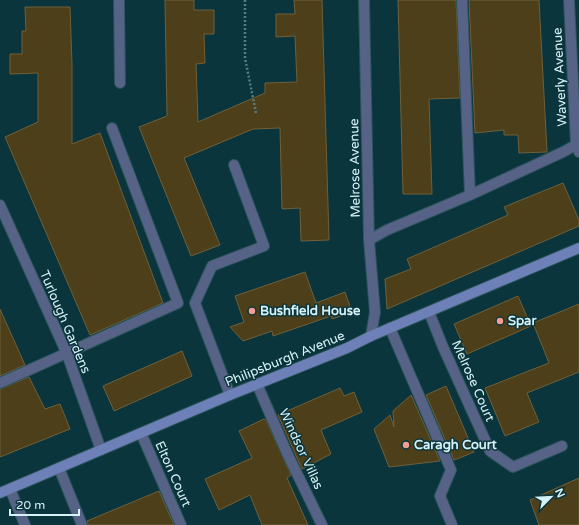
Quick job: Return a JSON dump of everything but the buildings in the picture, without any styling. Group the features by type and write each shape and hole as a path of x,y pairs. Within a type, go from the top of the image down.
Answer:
{"street":[{"path":"119,0 120,83"},
{"name":"Melrose Avenue","path":"364,0 370,240 375,312 372,336"},
{"path":"462,0 470,195"},
{"name":"Waverly Avenue","path":"569,0 578,146"},
{"path":"0,384 178,304 112,128"},
{"path":"370,240 387,230 470,195 578,146"},
{"path":"230,395 195,303 212,266 264,246 234,165"},
{"name":"Turlough Gardens","path":"0,206 67,354 101,450"},
{"name":"Philipsburgh Avenue","path":"0,493 230,395 346,348 579,248"},
{"name":"Melrose Court","path":"429,312 443,347 490,451 513,467 562,446"},
{"path":"390,328 451,470 440,496 452,525"},
{"name":"Windsor Villas","path":"257,384 287,453 322,525"},
{"name":"Elton Court","path":"141,433 181,525"},
{"path":"59,468 82,525"},
{"path":"10,489 25,525"}],"path":[{"path":"245,0 245,58 256,113"}],"place":[{"name":"Bushfield House","path":"252,311"},
{"name":"Spar","path":"500,321"},
{"name":"Caragh Court","path":"406,445"}]}
